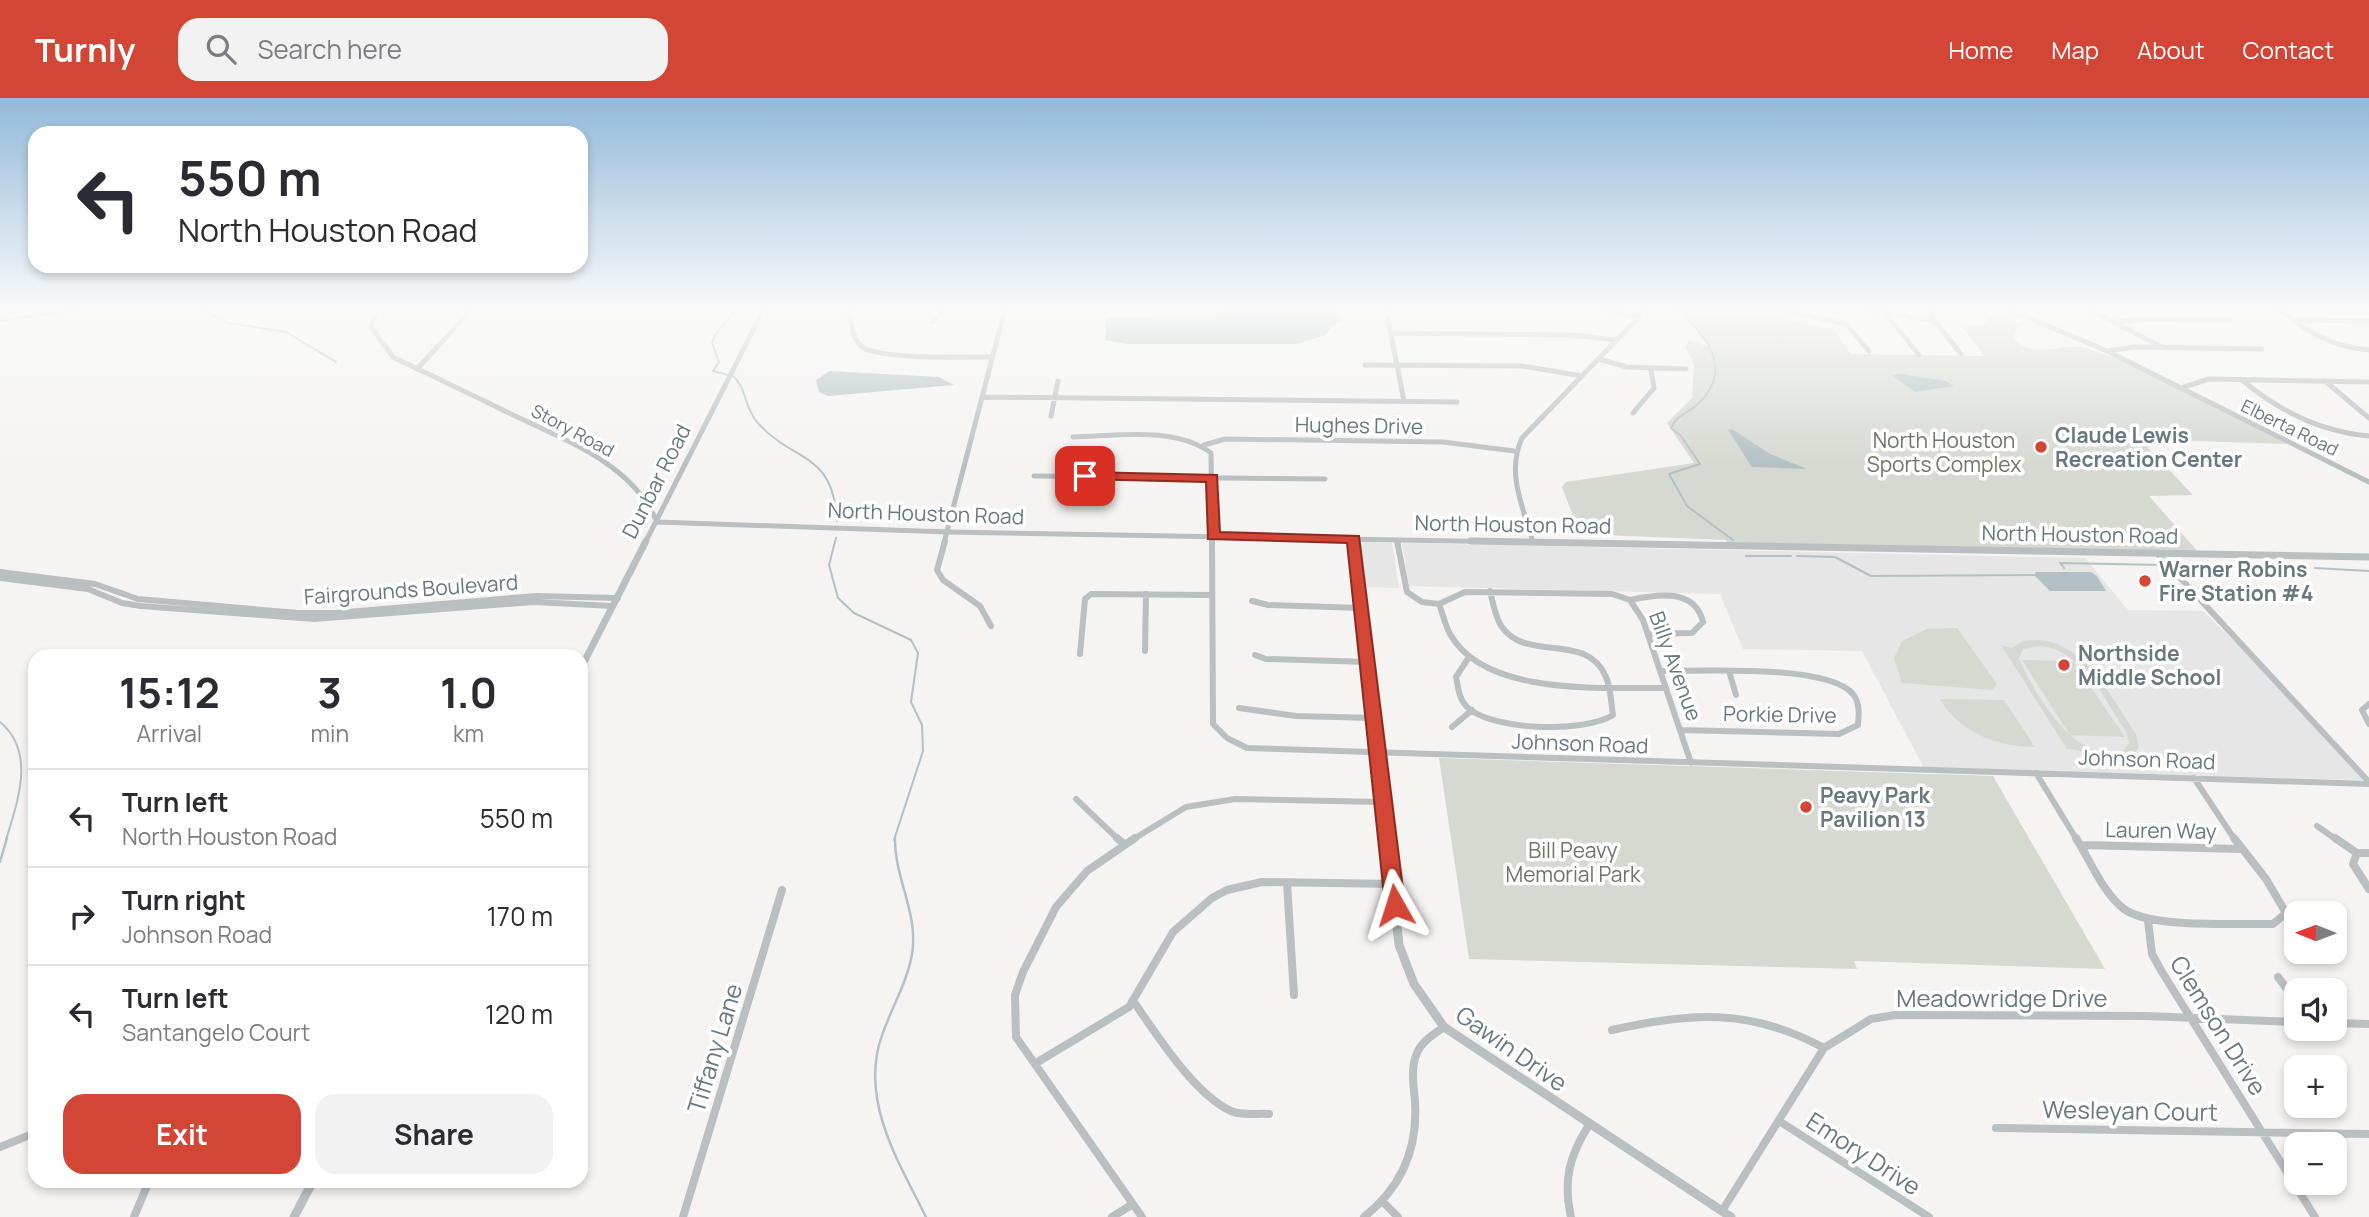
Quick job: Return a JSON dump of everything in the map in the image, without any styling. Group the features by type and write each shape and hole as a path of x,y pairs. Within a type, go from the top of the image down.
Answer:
{"street":[{"name":"Story Road","path":"401,361 596,455 625,477 652,508 657,522"},
{"path":"417,369 424,361"},
{"name":"Dunbar Road","path":"588,654 739,361"},
{"path":"991,626 980,606 943,580 937,570 992,361"},
{"path":"1397,361 1404,401"},
{"path":"1533,542 1514,471 1514,451 1522,438 1597,361"},
{"path":"1611,361 1651,369 1686,369"},
{"name":"Elberta Road","path":"2126,361 2367,480"},
{"path":"1365,365 1522,366 1581,376"},
{"path":"1633,413 1654,388 1651,369"},
{"path":"2180,388 2209,379 2369,382"},
{"path":"2242,380 2270,401 2328,429 2343,434 2369,436"},
{"path":"1051,416 1058,381"},
{"path":"2325,381 2369,418"},
{"path":"982,397 1457,402"},
{"path":"1073,437 1178,438 1204,445"},
{"name":"Hughes Drive","path":"1204,445 1225,439 1443,442 1514,451"},
{"name":"Johnson Road","path":"1204,445 1213,457 1213,724 1247,748 2369,783"},
{"path":"1034,476 1325,479"},
{"name":"North Houston Road","path":"657,522 948,533 2369,557"},
{"name":"Gawin Drive","path":"1354,539 1380,754 1399,945 1405,965 1444,1027 1731,1217"},
{"path":"1397,540 1407,592 1422,602 1439,604 1449,635 1469,657 1496,673 1556,685 1666,688"},
{"path":"2157,553 2208,612 2369,783"},
{"name":"Fairgrounds Boulevard","path":"0,572 95,584 138,599 335,613 536,596 618,598"},
{"name":"Fairgrounds Boulevard","path":"0,578 88,589 132,604 332,619 534,602 613,606"},
{"path":"1469,657 1456,677 1460,699 1472,710 1489,718 1518,723 1587,725 1608,720 1613,715 1608,686 1599,663 1572,649 1534,646 1505,632 1490,591"},
{"name":"Billy Avenue","path":"1439,604 1465,592 1490,591 1612,594 1630,600 1648,634 1691,763"},
{"path":"1080,654 1085,600 1091,594 1212,595"},
{"path":"1144,650 1146,594"},
{"path":"1630,600 1653,594 1677,596 1693,602 1701,613 1703,622 1692,633 1648,634"},
{"path":"1252,601 1268,606 1361,608"},
{"path":"247,614 253,608"},
{"path":"1255,655 1266,659 1368,662"},
{"name":"Porkie Drive","path":"1661,671 1803,674 1827,678 1850,693 1860,715 1858,725 1850,731 1826,734 1680,730"},
{"path":"1729,671 1736,695"},
{"path":"2369,704 2362,710 2369,724"},
{"path":"1239,708 1296,716 1374,718"},
{"path":"1451,727 1472,710"},
{"path":"2036,773 2114,900 2125,910 2148,921 2273,924 2286,913 2280,900 2241,849 2194,778"},
{"path":"1076,799 1124,844"},
{"path":"1142,1217 1016,1037 1015,995 1023,972 1061,900 1087,871 1124,844 1166,817 1207,801 1383,802"},
{"path":"2317,826 2357,853 2369,853"},
{"name":"Lauren Way","path":"2081,845 2241,849"},
{"path":"2357,853 2353,864 2369,889"},
{"path":"1287,883 1294,995"},
{"path":"1036,1063 1056,1054 1134,1002 1160,950 1177,926 1217,895 1243,885 1393,884"},
{"name":"Tiffany Lane","path":"683,1217 782,890"},
{"name":"Clemson Drive","path":"2148,921 2152,954 2315,1217"},
{"path":"2278,977 2284,985"},
{"path":"1134,1002 1148,1024 1218,1102 1234,1112 1269,1114"},
{"name":"Meadowridge Drive","path":"1722,1211 1824,1048 1871,1019 1895,1015 2146,1016 2284,1022"},
{"path":"1612,1030 1658,1019 1748,1021 1770,1023 1824,1048"},
{"path":"2347,1023 2369,1024"},
{"path":"1364,1217 1384,1203 1404,1169 1416,1127 1413,1068 1418,1049 1444,1027"},
{"name":"Emory Drive","path":"1779,1121 1929,1217"},
{"path":"1571,1217 1565,1171 1574,1147 1589,1125"},
{"name":"Wesleyan Court","path":"1996,1128 2369,1134"},
{"path":"0,1147 28,1136"},
{"path":"134,1217 146,1188"},
{"path":"294,1217 309,1188"},
{"path":"1384,1203 1398,1217"},
{"path":"1112,1217 1133,1204"}],"shaded area":[{"path":"830,371 939,377 954,385 828,396 819,392 816,380"},
{"path":"1892,375 1946,381 1954,386 1915,392"},
{"path":"1732,429 1770,454 1807,469 1752,467 1728,430"},
{"path":"1356,542 1392,543 1399,588 1362,587"},
{"name":"Northside Middle School","path":"1402,543 2085,558 2128,610 2203,611 2266,672 2363,780 1924,768 1862,651 1743,649 1720,594 1409,586"},
{"path":"2036,572 2091,572 2097,576 2106,591 2050,591 2034,575"}],"green space":[{"name":"North Houston Sports Complex","path":"1693,361 2125,361 2291,444 2162,440 2148,448 2193,495 2149,496 2199,553 1728,545 1726,540 1580,534 1562,487 1566,482 1694,463 1667,423 1692,398"},
{"path":"1957,628 1997,684 1992,690 1902,683 1894,658 1902,641 1927,629"},
{"path":"2023,641 2043,641 2061,646 2077,656 2104,685 2136,734 2139,747 2135,753 2126,757 2108,758 2067,749 2001,645 2012,648","holes":["2042,646 2057,650 2081,667 2101,692 2126,732 2129,743 2124,750 2107,753 2090,748 2074,738 2047,708 2019,659 2023,649"]},
{"path":"2022,660 2073,661 2125,737 2070,735"},
{"path":"1940,699 2004,700 2035,747 1993,741 1968,729 1948,711"},
{"name":"Bill Peavy Memorial Park","path":"1439,758 1993,776 2105,969 1854,961 1857,969 1469,959"}],"waterway":[{"path":"719,361 713,371 728,375"},
{"path":"1714,361 1714,377 1709,390 1671,428 1681,436 1700,464 1669,474 1687,506 1733,540"},
{"path":"733,376 741,386 757,422 820,470 828,481 834,498 837,521"},
{"path":"836,538 829,565 838,598 854,613 911,640 918,653 911,702 922,725 923,751 894,840"},
{"path":"1746,556 1791,556"},
{"path":"1797,556 1835,557 1871,576 2034,575"},
{"path":"2064,568 2060,563 2163,565"},
{"path":"2172,565 2288,568"},
{"path":"2315,568 2369,571"},
{"path":"0,722 18,747 21,762 19,793 6,840"},
{"path":"0,862 7,838"},
{"path":"895,838 898,867 912,924 912,954 906,977 879,1045 875,1068 876,1091 880,1113 895,1156 926,1217"}],"place":[{"name":"Claude Lewis Recreation Center","path":"2041,447"},
{"name":"Warner Robins Fire Station #4","path":"2145,581"},
{"name":"Northside Middle School","path":"2064,665"},
{"name":"Peavy Park Pavilion 13","path":"1806,807"}],"route":[{"path":"1085,476 1212,478 1213,536 1354,539 1395,905"}]}
